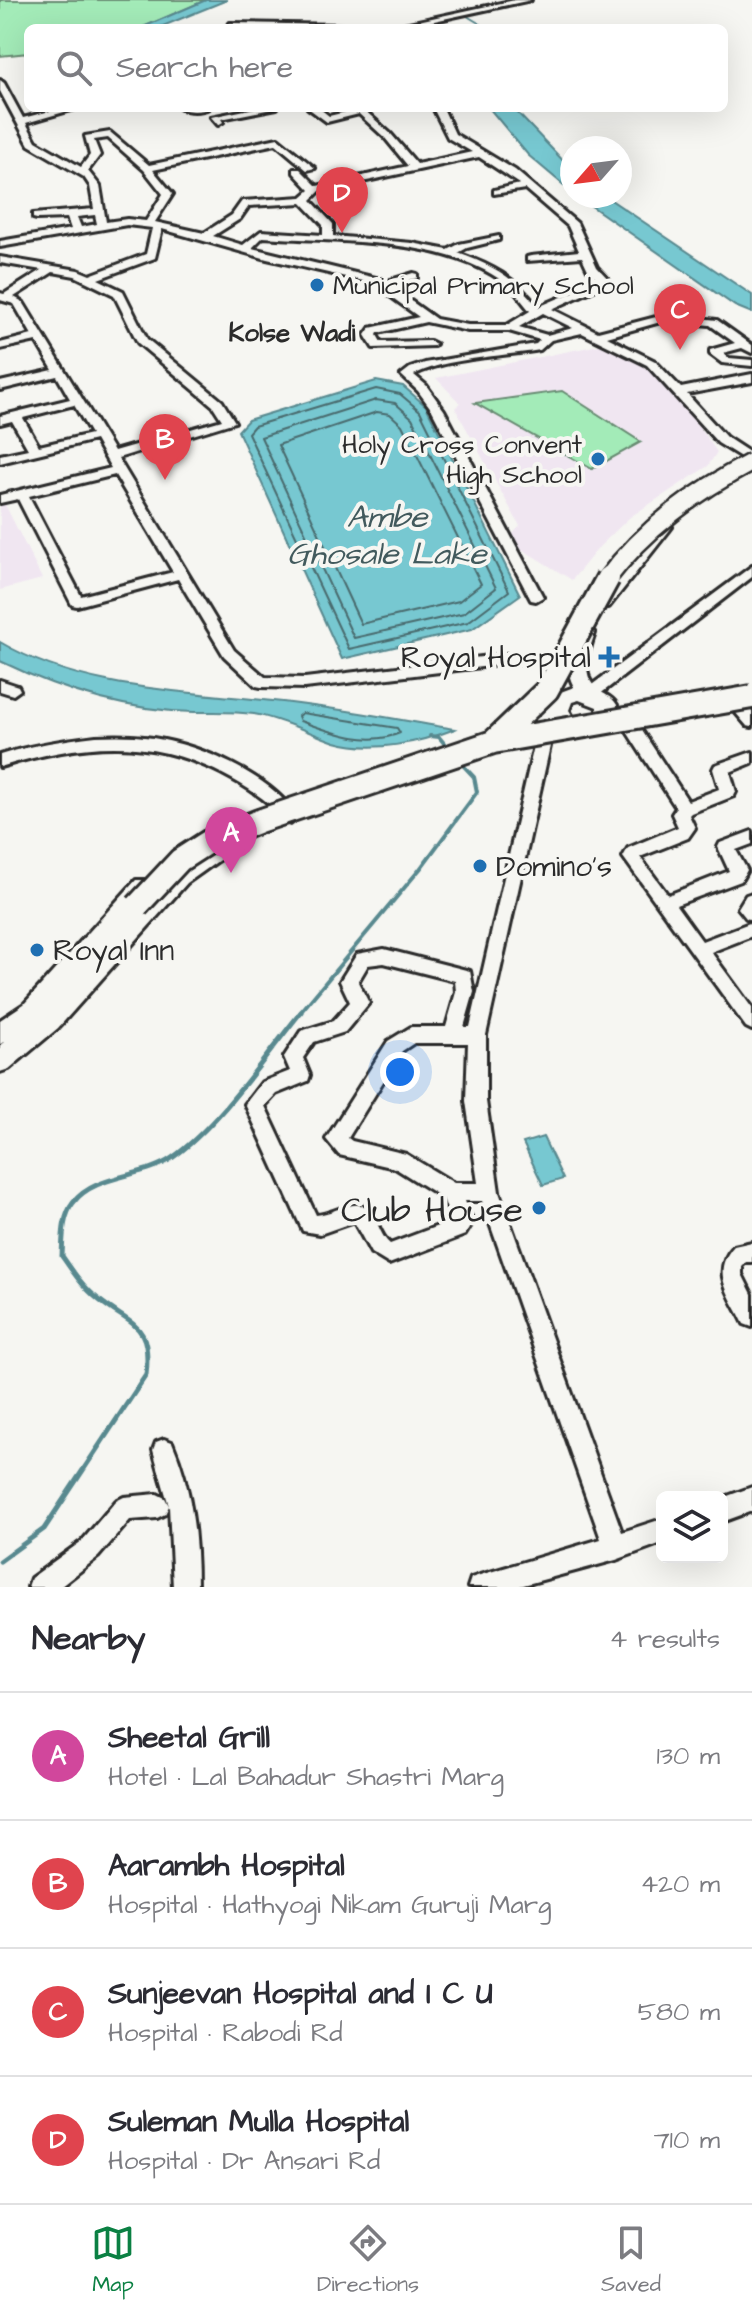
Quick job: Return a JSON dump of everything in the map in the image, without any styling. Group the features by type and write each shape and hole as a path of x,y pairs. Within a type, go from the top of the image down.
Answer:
{"main road":[{"path":"751,461 663,528 598,609 567,658 557,685 564,721 595,711 752,686"},
{"path":"486,742 546,691 577,626 606,580 630,552 687,501 751,461"},
{"path":"567,658 595,711"},
{"path":"0,1048 30,1023 180,860 208,842 259,821 486,742 559,705 573,694 595,711 630,724 747,702"},
{"path":"0,1061 49,1021 179,877 214,849 287,813 486,742 747,702"},
{"path":"0,1033 33,1011 154,873 204,836 239,820 287,813 544,737 595,711"}],"street":[{"path":"479,14 527,0"},
{"path":"428,24 544,0"},
{"path":"418,24 452,19"},
{"path":"0,83 32,143 83,171 95,186 102,226"},
{"path":"21,121 57,112"},
{"path":"218,122 215,118 225,112"},
{"path":"318,112 327,119 352,112"},
{"path":"361,112 415,168"},
{"path":"440,112 451,136 483,153 529,185 573,225 585,254 606,282 509,328"},
{"path":"83,171 95,155 88,138 110,135 147,168 168,194 154,224 151,256 93,277"},
{"path":"147,168 278,141 310,168 297,171 315,190"},
{"path":"207,236 236,217 246,203 305,200 315,190 483,153"},
{"path":"497,192 529,185"},
{"path":"305,200 328,224 328,238"},
{"path":"37,216 50,211 71,215 99,212"},
{"path":"71,215 77,230"},
{"path":"0,244 102,226 154,224 247,247 271,257 376,281 392,289 430,320"},
{"path":"247,247 261,234 328,238 448,255 492,269 517,287 540,311 651,363 722,440 751,461"},
{"path":"448,255 463,246 495,238"},
{"path":"531,259 585,254"},
{"path":"0,260 93,277 119,293 142,341 218,404 229,422 111,456"},
{"path":"3,297 51,269"},
{"path":"392,281 413,276"},
{"path":"3,297 18,302 229,653 261,682 305,683 507,659 567,658"},
{"path":"430,344 377,346 371,335 374,330 430,320 509,328 547,338 591,333 664,318 713,322 748,347"},
{"path":"430,320 421,334 439,352 439,362"},
{"path":"0,346 39,337"},
{"path":"536,597 438,410 422,388 407,375 411,370 439,362 540,347 547,338"},
{"path":"748,347 714,352 726,361 752,363"},
{"path":"0,386 60,372"},
{"path":"681,392 752,378"},
{"path":"0,420 77,401"},
{"path":"16,416 35,451"},
{"path":"0,459 98,436"},
{"path":"0,499 119,470"},
{"path":"22,494 77,602 182,574"},
{"path":"595,711 694,618 752,570"},
{"path":"694,618 752,581"},
{"path":"747,702 752,722"},
{"path":"630,724 685,809"},
{"path":"544,737 477,1035 476,1101 489,1192 616,1548"},
{"path":"0,761 87,744 151,742 206,758 253,783 287,813"},
{"path":"752,757 721,769 728,792 685,809 680,814 687,828 682,834 634,852 631,857 698,950 748,1004 752,1022"},
{"path":"664,903 735,876 739,870 726,847 752,837"},
{"path":"752,900 747,908 752,913"},
{"path":"698,950 752,929"},
{"path":"451,1192 463,1222 458,1228 389,1254 378,1247 363,1215 357,1212 320,1225 310,1224 255,1104 259,1094 301,1075 293,1057 308,1036 339,1027 360,1003 349,981 363,959 384,956 464,976 465,992 453,1034"},
{"path":"477,1035 411,1035 395,1046 336,1139 346,1149 399,1160 451,1192 489,1192"},
{"path":"752,1252 741,1253 732,1263 732,1275 752,1317"},
{"path":"164,1450 175,1478 185,1524 185,1587"},
{"path":"728,1508 752,1499"},
{"path":"40,1587 90,1549 116,1514 137,1506 157,1506"},
{"path":"480,1587 535,1567 616,1548 656,1533"}],"shaded area":[{"name":"Holy Cross Convent High School","path":"604,344 646,368 685,407 717,452 708,466 630,517 600,546 572,580 507,540 520,526 455,408 460,403 436,378"},
{"path":"4,502 42,579 0,590 0,503"}],"green space":[{"path":"0,0 206,0 150,24 24,24 24,53 0,56"},
{"path":"562,391 641,442 592,469 475,403"}],"water":[{"path":"206,0 227,0 168,24 150,24"},
{"path":"492,112 517,112 560,157 560,182 528,155"},
{"path":"594,208 623,208 752,295 752,313 735,306"},
{"name":"Ambe Ghosale Lake","path":"376,381 403,386 426,406 520,595 472,629 342,659 238,431 248,420"},
{"path":"0,642 64,670 133,686 319,706 455,729 411,742 365,747 335,742 254,714 143,708 70,690 0,661"},
{"path":"543,1137 563,1179 543,1185 523,1143"}],"waterway":[{"path":"462,13 480,24"},
{"path":"430,736 439,737 448,748"},
{"path":"299,1014 420,869 477,792 474,777 459,761"},
{"path":"0,1561 44,1529 146,1375 146,1345 142,1335 130,1321 98,1299 62,1256 69,1209 93,1187 161,1164 190,1144 240,1090 301,1012"}],"place":[{"name":"Suleman Mulla Hospital","path":"342,233"},
{"name":"Municipal Primary School","path":"317,285"},
{"name":"Sunjeevan Hospital and I C U","path":"680,350"},
{"name":"Holy Cross Convent High School","path":"598,459"},
{"name":"Aarambh Hospital","path":"165,480"},
{"name":"Royal Hospital","path":"609,657"},
{"name":"Domino's","path":"480,866"},
{"name":"Sheetal Grill","path":"231,873"},
{"name":"Royal Inn","path":"37,950"},
{"name":"Club House","path":"539,1208"}],"district":[{"name":"Kolse Wadi","path":"292,332"}]}
